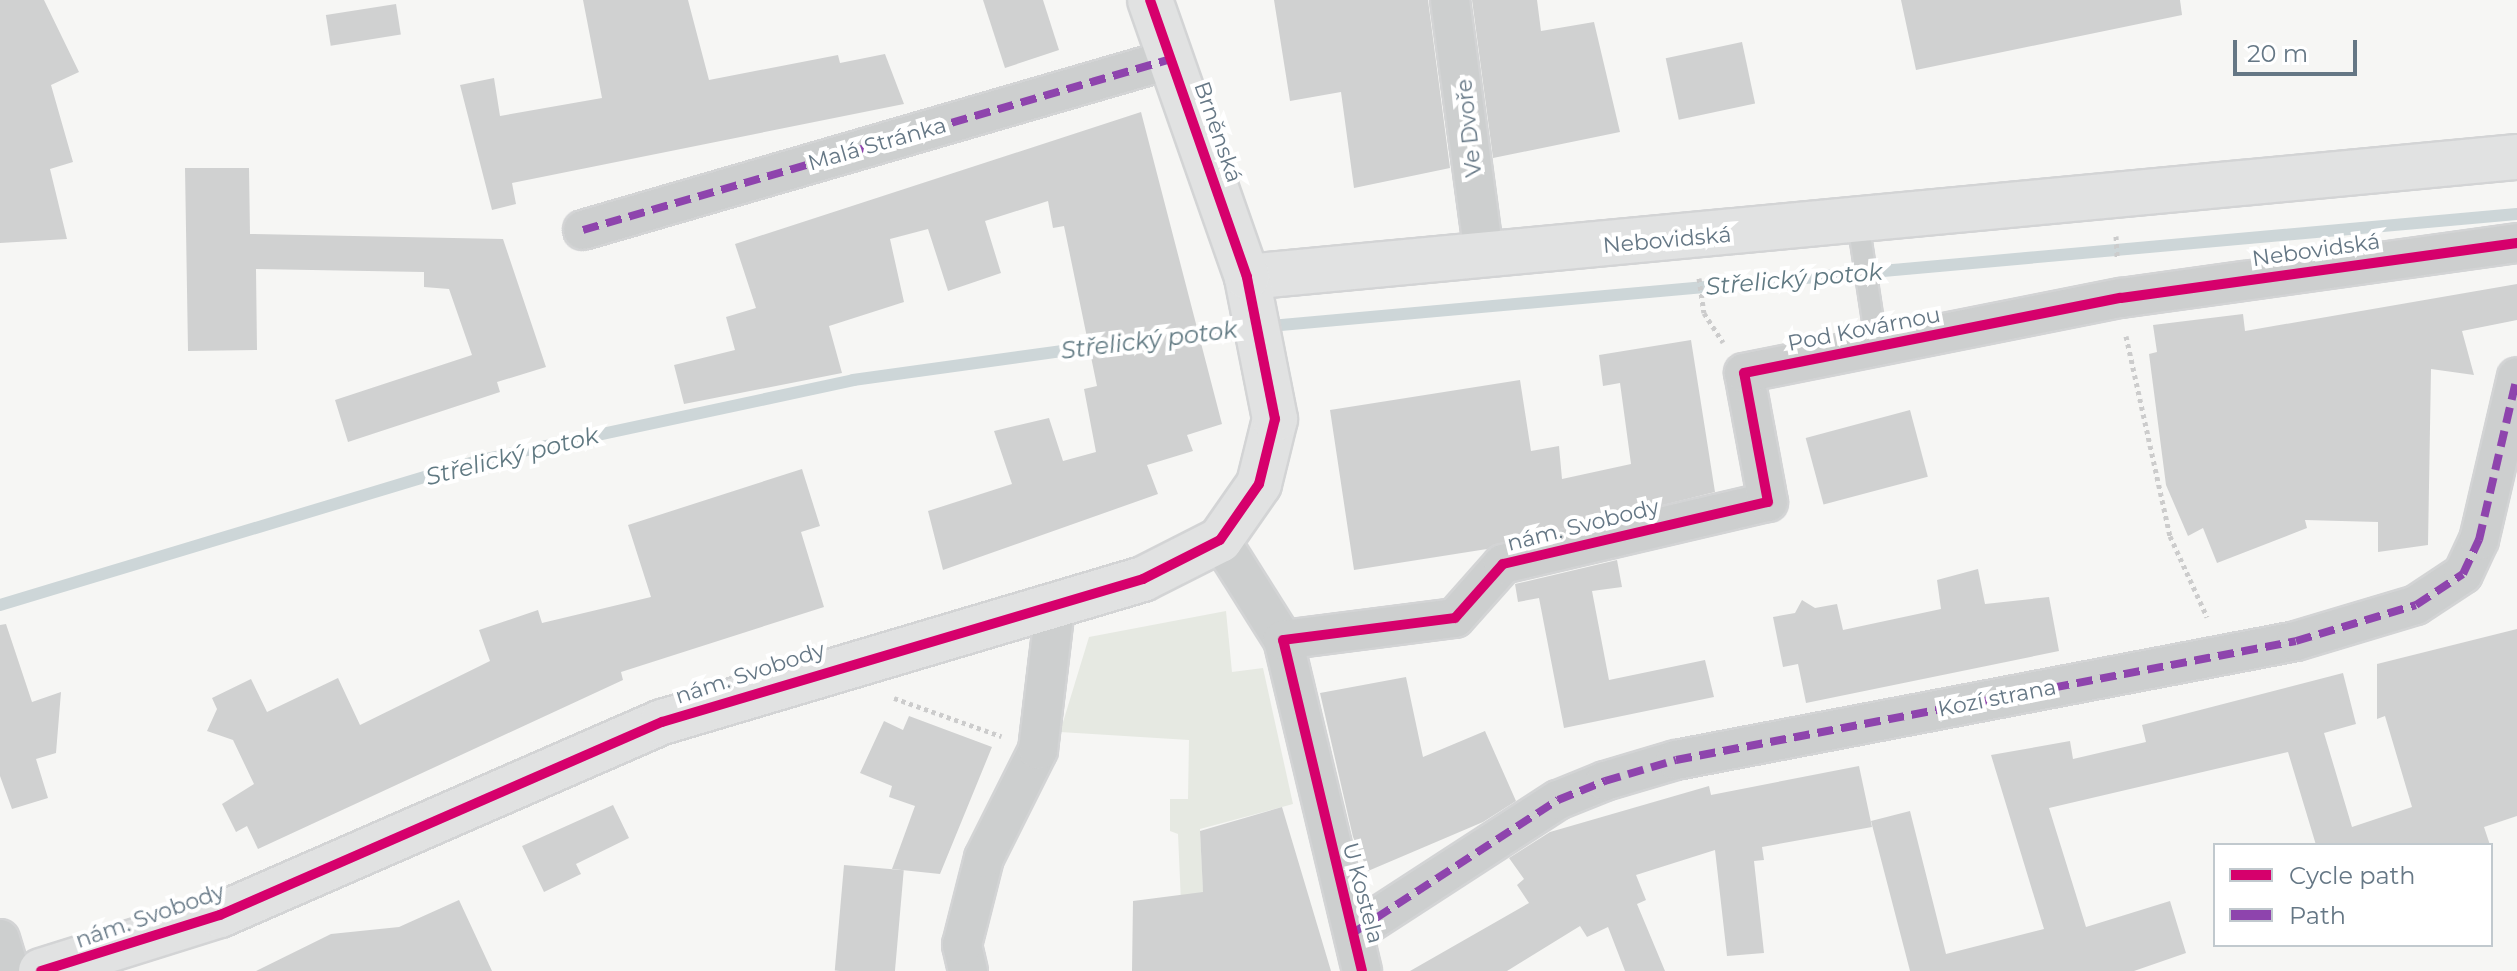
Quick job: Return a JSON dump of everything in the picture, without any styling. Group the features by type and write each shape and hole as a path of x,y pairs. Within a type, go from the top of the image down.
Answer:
{"street":[{"name":"Brněnská","path":"1150,0 1250,293"},
{"name":"Ve Dvoře","path":"1450,0 1484,256"},
{"name":"Malá Stránka","path":"583,230 1171,59"},
{"name":"Nebovidská","path":"1250,293 1484,256 2517,157"},
{"name":"Nebovidská","path":"2121,298 2517,243"},
{"name":"nám. Svobody","path":"41,971 220,915 662,722 1143,579 1220,540 1259,484 1275,419 1250,293"},
{"name":"Pod Kovárnou","path":"1768,502 1744,373 1874,330 2121,298"},
{"name":"Kozí strana","path":"1356,931 1558,800 1605,781 1676,760 2363,625 2416,605 2463,574 2496,487 2508,398 2517,377"},
{"name":"nám. Svobody","path":"1283,640 1455,618 1503,564 1768,502"},
{"path":"1220,540 1283,640"},
{"path":"968,971 962,945 984,858 1038,750 1055,607"},
{"name":"U Kostela","path":"1283,640 1324,825 1356,931 1362,971"},
{"path":"0,939 10,971"}],"lane":[{"path":"1858,222 1874,330"}],"path":[{"path":"2121,298 2170,536 2223,654"},
{"path":"878,692 1012,739"}],"shaded area":[{"path":"1226,611 1232,672 1263,668 1293,804 1200,829 1207,971 1184,971 1178,834 1170,831 1170,799 1188,799 1189,740 1060,732 1089,637"}],"building":[{"path":"0,0 44,0 79,72 51,85 73,162 50,169 67,239 0,243"},
{"path":"583,0 688,0 709,80 838,55 840,63 885,54 904,104 512,183 516,204 492,210 460,85 494,78 500,116 602,98"},
{"path":"983,0 1043,0 1059,50 1005,68"},
{"path":"1274,0 1428,0 1450,168 1354,188 1341,92 1290,101"},
{"path":"1472,0 1537,0 1541,31 1594,22 1620,132 1493,158"},
{"path":"1901,0 2180,0 2182,15 1916,70"},
{"path":"396,4 401,35 331,46 326,15"},
{"path":"1742,42 1755,104 1679,120 1666,58"},
{"path":"1141,112 1222,424 1187,435 1193,451 1147,465 1158,494 943,570 928,511 1012,484 994,431 1049,418 1063,461 1096,452 1084,389 1097,386 1064,226 1053,228 1048,201 985,221 1001,273 948,291 928,229 890,239 904,302 829,326 842,373 684,404 674,365 735,350 726,317 756,308 735,244"},
{"path":"185,168 249,168 250,234 503,239 546,367 497,382 500,392 348,442 335,400 472,355 449,289 424,287 424,272 256,269 257,350 188,351"},
{"path":"2517,284 2517,320 2462,331 2474,375 2431,369 2428,545 2378,552 2378,522 2305,520 2307,528 2217,563 2203,528 2188,536 2166,485 2149,354 2157,352 2153,325 2243,314 2245,331"},
{"path":"1691,340 1715,492 1487,549 1354,570 1330,410 1520,380 1531,451 1559,446 1562,479 1631,464 1620,383 1603,386 1599,355"},
{"path":"1910,410 1928,477 1824,505 1806,438"},
{"path":"802,469 820,526 801,532 824,607 621,672 623,680 258,849 247,826 236,832 222,804 254,784 233,740 207,731 217,709 212,698 251,679 267,712 338,678 360,725 490,661 479,630 538,610 542,623 651,597 628,525"},
{"path":"1617,560 1622,587 1592,591 1609,680 1705,660 1714,697 1564,728 1539,598 1518,602 1515,584"},
{"path":"1978,569 1985,604 2049,597 2059,651 1806,703 1798,664 1783,667 1773,617 1795,613 1802,600 1815,608 1837,604 1843,630 1941,609 1937,580"},
{"path":"6,624 32,702 61,692 56,753 36,759 48,798 12,809 0,776 0,625"},
{"path":"2517,629 2517,816 2484,827 2489,843 2315,843 2288,752 2049,808 2086,927 2170,901 2186,953 2134,971 1910,971 1871,821 1910,811 1946,954 2044,929 1991,755 2070,741 2073,759 2146,742 2142,725 2343,673 2356,724 2324,733 2352,827 2412,807 2385,716 2377,719 2377,664"},
{"path":"1406,677 1423,757 1485,731 1516,801 1483,822 1368,871 1353,837 1320,693"},
{"path":"909,716 992,747 940,874 892,869 915,806 889,797 892,786 860,773 884,721 903,730"},
{"path":"1859,766 1872,827 1762,847 1764,860 1754,861 1764,953 1727,956 1715,850 1636,875 1646,900 1637,904 1665,971 1625,971 1608,927 1587,937 1580,926 1507,971 1410,971 1529,903 1517,885 1524,879 1509,858 1550,832 1709,786 1711,795"},
{"path":"613,805 629,838 576,864 581,874 544,892 522,846"},
{"path":"1282,807 1331,971 1132,971 1133,901 1203,892 1200,831"},
{"path":"844,865 904,870 895,971 835,971"},
{"path":"459,900 492,971 256,971 331,934 399,927"}],"waterway":[{"name":"Střelický potok","path":"1182,334 2517,214"},
{"name":"Střelický potok","path":"0,605 481,460 853,380 1105,345"}],"marked path":[{"path":"583,230 1171,59"},
{"path":"1356,931 1558,800 1605,781 1676,760 2296,641 2416,605 2463,574 2479,540 2517,377"}],"cycle path":[{"path":"41,971 220,915 662,722 1143,579 1220,540 1259,484 1275,419 1247,277 1150,0"},
{"path":"1362,971 1283,640 1455,618 1503,564 1768,502 1744,373 2121,298 2517,243"}]}
